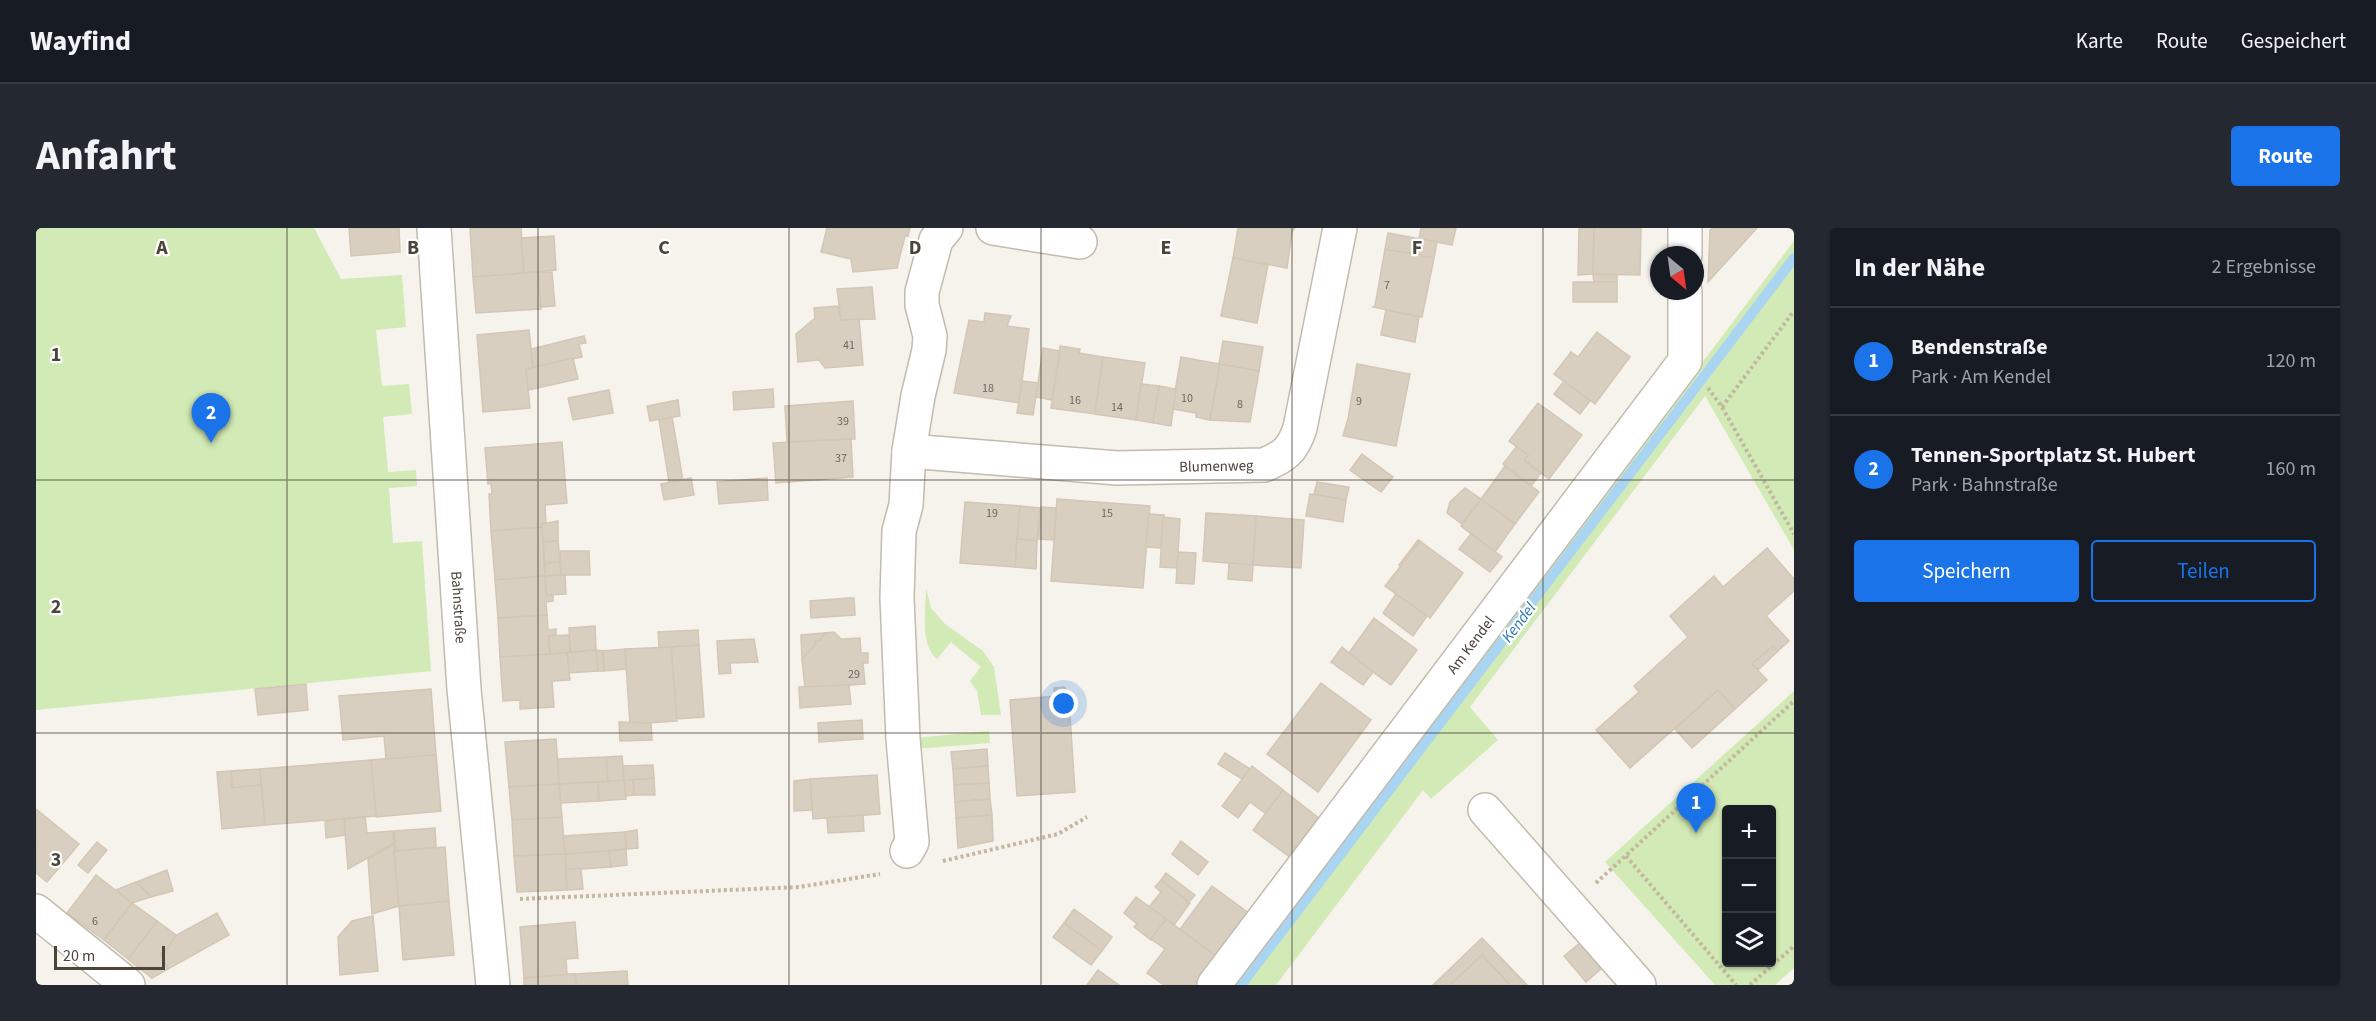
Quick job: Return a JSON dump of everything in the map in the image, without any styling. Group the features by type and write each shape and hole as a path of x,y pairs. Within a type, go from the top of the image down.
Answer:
{"street":[{"name":"Bahnstraße","path":"434,228 460,643 486,900 492,985"},
{"path":"908,862 912,843 903,739 897,598 898,531 906,506 909,451 918,396 929,350 930,336 922,306 922,292 936,240 946,228"},
{"path":"993,228 1080,242"},
{"name":"Blumenweg","path":"909,451 1117,468 1264,465 1284,457 1295,445 1340,228"},
{"path":"1685,228 1685,246"},
{"name":"Am Kendel","path":"1214,985 1685,361 1685,300"},
{"path":"1485,810 1639,985"},
{"path":"36,911 128,985"}],"path":[{"path":"1722,407 1794,311"},
{"path":"1710,392 1722,407 1794,534"},
{"path":"1570,906 1794,701"},
{"path":"486,900 799,887 908,862 1058,834 1088,818"},
{"path":"1626,856 1736,985"},
{"path":"1750,985 1794,946"}],"green space":[{"path":"36,228 314,228 341,279 402,275 406,327 376,330 382,386 409,384 412,414 383,417 388,472 416,470 417,486 389,488 393,543 422,541 431,671 36,710"},
{"path":"1794,241 1794,550 1705,396 1470,707 1498,740 1431,799 1423,790 1276,985 1233,985"},
{"path":"926,588 931,608 945,624 983,651 994,667 1001,715 981,715 977,691 970,681 981,667 951,642 937,659 931,653 925,626"},
{"path":"1794,691 1794,968 1775,985 1715,985 1605,862"},
{"path":"989,731 990,743 915,749 914,738"}],"building":[{"path":"349,228 399,228 400,252 351,256"},
{"path":"470,228 521,228 524,273 473,277"},
{"path":"827,228 910,228 908,236 905,236 897,268 853,272 851,259 821,252"},
{"path":"1238,228 1295,228 1292,232 1287,268 1233,258"},
{"path":"1421,228 1456,228 1452,245 1419,239"},
{"path":"1579,228 1594,228 1593,274 1578,275"},
{"path":"1594,228 1641,228 1640,275 1593,274"},
{"path":"1713,228 1757,228 1708,282 1710,230"},
{"path":"1388,233 1437,242 1434,258 1385,249"},
{"path":"554,236 556,270 524,273 521,238"},
{"path":"1385,249 1434,258 1422,317 1373,307"},
{"path":"1233,258 1268,265 1257,323 1221,316"},
{"path":"538,272 552,272 555,306 541,307"},
{"path":"538,272 541,309 476,313 473,277"},
{"path":"1593,274 1617,275 1617,282 1594,283"},
{"path":"1573,282 1617,282 1617,302 1573,302"},
{"path":"872,287 875,319 841,320 837,289"},
{"path":"838,306 841,320 859,319 863,365 825,368 819,360 798,362 796,334 815,318 814,308"},
{"path":"1386,310 1419,317 1415,342 1381,335"},
{"path":"985,313 1011,316 1007,326 1029,329 1019,403 954,393 969,320 984,322"},
{"path":"529,330 533,367 526,369 530,408 483,412 477,335"},
{"path":"1597,332 1630,357 1595,404 1554,374 1571,352 1578,357"},
{"path":"584,336 586,343 579,344 582,357 533,367 531,349"},
{"path":"1223,341 1263,347 1259,371 1219,364"},
{"path":"1060,346 1080,349 1079,353 1103,357 1095,414 1051,408"},
{"path":"1043,348 1060,351 1052,400 1036,397"},
{"path":"1103,357 1145,363 1136,420 1095,414"},
{"path":"1181,357 1220,364 1210,420 1196,417 1196,413 1172,409"},
{"path":"573,358 578,379 528,390 526,369"},
{"path":"1220,364 1259,371 1250,422 1210,420"},
{"path":"1357,364 1410,374 1396,446 1343,436"},
{"path":"1022,381 1038,383 1033,415 1017,413"},
{"path":"1564,381 1590,401 1580,414 1554,394"},
{"path":"1141,384 1159,386 1153,423 1136,420"},
{"path":"1159,386 1176,389 1171,426 1153,423"},
{"path":"773,389 774,407 734,410 733,392"},
{"path":"609,390 613,413 573,420 568,398"},
{"path":"678,400 680,416 650,421 647,406"},
{"path":"853,401 855,439 787,442 785,406"},
{"path":"1538,403 1582,435 1549,479 1524,460 1528,455 1509,441"},
{"path":"672,417 683,480 669,482 659,420"},
{"path":"851,439 853,477 776,483 773,443"},
{"path":"562,442 567,503 545,505 546,524 542,524 542,527 491,531 489,494 492,494 491,483 488,484 485,448"},
{"path":"1517,446 1528,455 1524,460 1541,473 1531,486 1503,464"},
{"path":"1362,454 1393,477 1381,492 1350,470"},
{"path":"1505,466 1539,492 1515,524 1481,499"},
{"path":"691,478 694,495 664,500 661,484"},
{"path":"767,478 768,500 719,504 717,482"},
{"path":"1317,482 1349,487 1346,500 1314,494"},
{"path":"1465,488 1481,499 1462,524 1447,513 1450,502"},
{"path":"1310,494 1346,500 1343,522 1306,516"},
{"path":"1057,499 1150,506 1143,588 1051,581"},
{"path":"1481,499 1515,524 1495,552 1461,526"},
{"path":"965,502 1020,506 1015,567 960,563"},
{"path":"1020,506 1040,508 1037,541 1017,539"},
{"path":"1041,507 1056,508 1054,540 1038,539"},
{"path":"1206,513 1256,516 1253,565 1203,561"},
{"path":"1149,514 1164,515 1161,548 1146,547"},
{"path":"1256,516 1304,520 1301,568 1253,565"},
{"path":"1163,517 1180,519 1177,568 1160,567"},
{"path":"558,521 558,541 543,542 542,524"},
{"path":"542,527 545,576 495,580 491,531"},
{"path":"1471,534 1502,557 1490,572 1459,549"},
{"path":"1017,539 1037,541 1036,569 1015,567"},
{"path":"1418,540 1420,541 1402,567 1399,565"},
{"path":"558,541 560,562 545,563 543,542"},
{"path":"1420,541 1463,573 1430,618 1385,586"},
{"path":"1767,548 1794,579 1794,591 1766,616 1789,641 1778,651 1773,646 1752,664 1767,680 1735,709 1718,690 1630,768 1596,730 1639,692 1634,686 1688,637 1670,616 1714,576 1723,587"},
{"path":"560,551 589,551 590,575 561,575"},
{"path":"1178,552 1196,553 1194,584 1176,583"},
{"path":"560,562 561,575 545,576 545,563"},
{"path":"1229,563 1253,565 1252,581 1228,579"},
{"path":"565,575 566,594 546,595 545,576"},
{"path":"545,576 546,595 553,595 553,601 546,602 547,615 498,618 495,580"},
{"path":"1396,594 1427,616 1413,636 1383,613"},
{"path":"854,598 855,615 811,618 810,601"},
{"path":"547,615 548,630 556,629 556,635 549,636 550,654 500,657 498,618"},
{"path":"1374,618 1417,650 1391,685 1348,654"},
{"path":"595,626 596,650 570,652 569,628"},
{"path":"698,630 699,645 659,648 658,632"},
{"path":"834,632 841,639 860,638 861,653 868,653 868,663 863,663 865,684 805,688 802,659 816,644 814,642 816,640 819,641 825,633"},
{"path":"825,633 819,641 814,642 816,644 802,659 801,635"},
{"path":"569,635 570,652 550,654 549,636"},
{"path":"754,639 758,662 730,663 731,673 719,674 717,641"},
{"path":"699,645 704,717 676,719 671,647"},
{"path":"1773,646 1778,651 1758,670 1752,664"},
{"path":"671,647 677,721 630,724 625,649"},
{"path":"1342,647 1373,672 1363,685 1331,662"},
{"path":"625,649 626,669 604,671 603,651"},
{"path":"596,650 603,651 604,671 598,671"},
{"path":"596,650 598,671 568,673 567,653"},
{"path":"567,653 570,680 552,681 554,707 520,709 520,700 503,701 500,657"},
{"path":"1321,683 1371,720 1318,792 1267,754"},
{"path":"306,684 308,710 258,715 255,689"},
{"path":"849,685 851,704 800,708 799,687"},
{"path":"1064,687 1068,691 1070,715 1057,716 1054,688"},
{"path":"431,689 436,755 386,759 384,736 343,740 339,696"},
{"path":"1718,690 1735,709 1692,748 1675,729"},
{"path":"1055,696 1057,716 1070,715 1075,792 1017,796 1010,700"},
{"path":"862,720 863,739 819,742 818,723"},
{"path":"619,722 651,723 652,740 620,741"},
{"path":"556,739 559,784 509,788 505,742"},
{"path":"987,749 988,766 953,769 951,752"},
{"path":"1225,753 1250,769 1242,779 1218,764"},
{"path":"436,755 441,811 376,817 371,760"},
{"path":"622,756 624,780 608,781 606,757"},
{"path":"606,757 608,781 559,784 558,759"},
{"path":"371,760 376,816 265,825 260,769"},
{"path":"653,765 654,778 624,780 623,766"},
{"path":"988,766 989,783 954,785 953,769"},
{"path":"1252,766 1283,790 1265,813 1250,802 1238,818 1222,806"},
{"path":"260,769 261,785 232,788 231,771"},
{"path":"231,771 232,788 261,785 265,825 222,829 217,772"},
{"path":"877,775 880,814 813,819 810,779"},
{"path":"654,778 655,795 634,795 633,780"},
{"path":"810,779 812,810 794,811 794,781"},
{"path":"624,780 633,780 634,795 626,796"},
{"path":"624,780 626,799 599,801 598,782"},
{"path":"598,782 599,801 561,803 559,784"},
{"path":"989,783 990,799 955,802 954,785"},
{"path":"559,784 562,817 512,820 509,787"},
{"path":"1283,790 1320,819 1291,858 1253,830"},
{"path":"990,799 992,815 956,818 955,802"},
{"path":"36,809 79,844 47,882 36,873"},
{"path":"863,815 864,831 828,833 827,818"},
{"path":"992,815 993,841 958,848 956,818"},
{"path":"365,817 367,833 393,831 394,843 348,869 344,819"},
{"path":"562,817 565,854 514,856 512,820"},
{"path":"344,819 345,835 326,838 325,821"},
{"path":"435,828 436,847 396,851 394,831"},
{"path":"637,830 638,848 626,849 625,832"},
{"path":"625,832 626,849 565,854 563,836"},
{"path":"1181,841 1208,862 1198,875 1172,854"},
{"path":"97,842 107,850 88,873 78,865"},
{"path":"394,844 399,906 372,914 368,859"},
{"path":"445,847 449,901 399,906 394,851"},
{"path":"626,849 627,865 611,867 609,851"},
{"path":"609,851 611,867 566,870 565,854"},
{"path":"565,854 567,890 517,892 514,856"},
{"path":"581,868 583,889 567,890 566,870"},
{"path":"167,870 173,891 151,897 136,882"},
{"path":"1166,873 1195,895 1189,902 1161,880"},
{"path":"96,875 132,903 104,940 67,913"},
{"path":"1161,880 1190,903 1174,925 1149,907 1161,892 1155,887"},
{"path":"136,882 151,897 132,903 116,890"},
{"path":"1212,886 1250,914 1217,957 1180,929"},
{"path":"1136,897 1166,919 1151,940 1134,927 1137,924 1124,913"},
{"path":"449,901 454,955 403,960 399,906"},
{"path":"132,903 157,921 128,959 104,940"},
{"path":"1074,909 1112,937 1102,951 1064,923"},
{"path":"217,913 229,935 168,969 160,954 168,948 173,937"},
{"path":"373,916 378,971 340,975 338,937 352,921"},
{"path":"1166,919 1217,957 1197,985 1164,985 1147,973 1165,949 1151,939"},
{"path":"157,921 176,935 168,948 160,954 168,969 152,978 128,959"},
{"path":"575,922 578,958 566,959 567,974 575,974 524,978 520,927"},
{"path":"1064,923 1102,951 1091,965 1053,937"},
{"path":"1587,937 1608,963 1586,982 1564,956"},
{"path":"1482,938 1527,985 1510,985 1482,955 1450,985 1433,985"},
{"path":"1482,955 1510,985 1450,985"},
{"path":"1098,970 1119,985 1087,985"},
{"path":"627,971 628,985 576,985 575,974"},
{"path":"575,974 576,985 524,985 524,978"}],"waterway":[{"name":"Kendel","path":"1241,985 1794,258"}],"place":[{"name":"Tennen-Sportplatz St. Hubert","path":"211,443"},
{"name":"Bendenstraße","path":"1696,833"}]}
